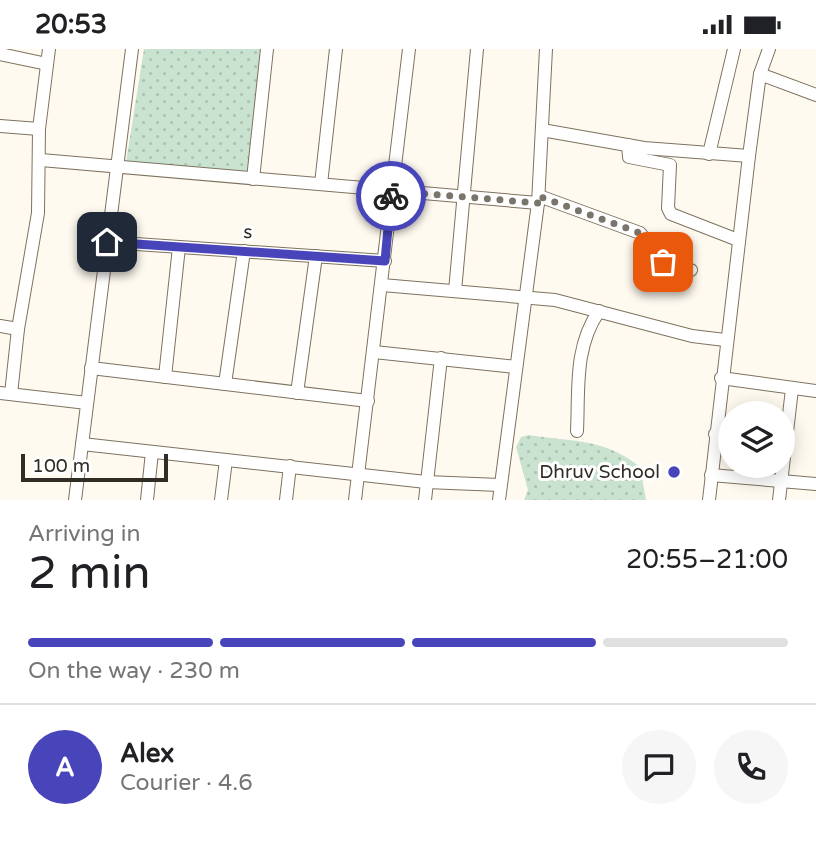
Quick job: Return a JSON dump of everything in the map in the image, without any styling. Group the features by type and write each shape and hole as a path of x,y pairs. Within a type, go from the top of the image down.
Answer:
{"street":[{"path":"49,49 39,129 41,160 38,213 6,393 87,403"},
{"path":"75,500 132,49"},
{"path":"253,179 267,49"},
{"path":"321,184 336,49"},
{"path":"355,500 409,49"},
{"path":"455,291 477,49"},
{"path":"499,500 528,297 538,199 546,49"},
{"path":"709,154 734,49"},
{"path":"709,500 725,339 749,156 760,74 769,49"},
{"path":"0,54 47,64"},
{"path":"760,74 816,95"},
{"path":"0,126 39,129"},
{"path":"542,130 628,145 749,156"},
{"path":"628,145 629,157 670,165 668,208 671,214 738,240"},
{"path":"41,160 117,169 463,198 538,199 640,233 664,264 691,270"},
{"name":"s","path":"107,242 385,261"},
{"path":"165,377 179,247"},
{"path":"225,384 244,251"},
{"path":"297,393 316,256"},
{"path":"382,285 555,300 692,336 725,339"},
{"path":"577,431 580,351 587,329 599,311"},
{"path":"0,326 18,329"},
{"path":"374,352 516,367"},
{"path":"425,500 441,358"},
{"path":"91,368 368,401"},
{"path":"721,378 816,391"},
{"path":"790,401 792,389"},
{"path":"82,444 426,482 500,485"},
{"path":"147,500 152,452"},
{"path":"221,500 226,460"},
{"path":"286,500 290,467"},
{"path":"711,475 816,484"},
{"path":"779,500 781,478"}],"green space":[{"path":"144,49 263,49 251,173 126,162"},
{"path":"529,435 601,446 627,458 640,467 646,500 524,500 528,490 516,447 521,437"}],"way so far":[{"path":"391,196 392,191 538,203 538,196 640,233 663,262"}],"place":[{"name":"Dhruv School","path":"674,472"}],"route":[{"path":"107,242 385,261 391,196"}]}
